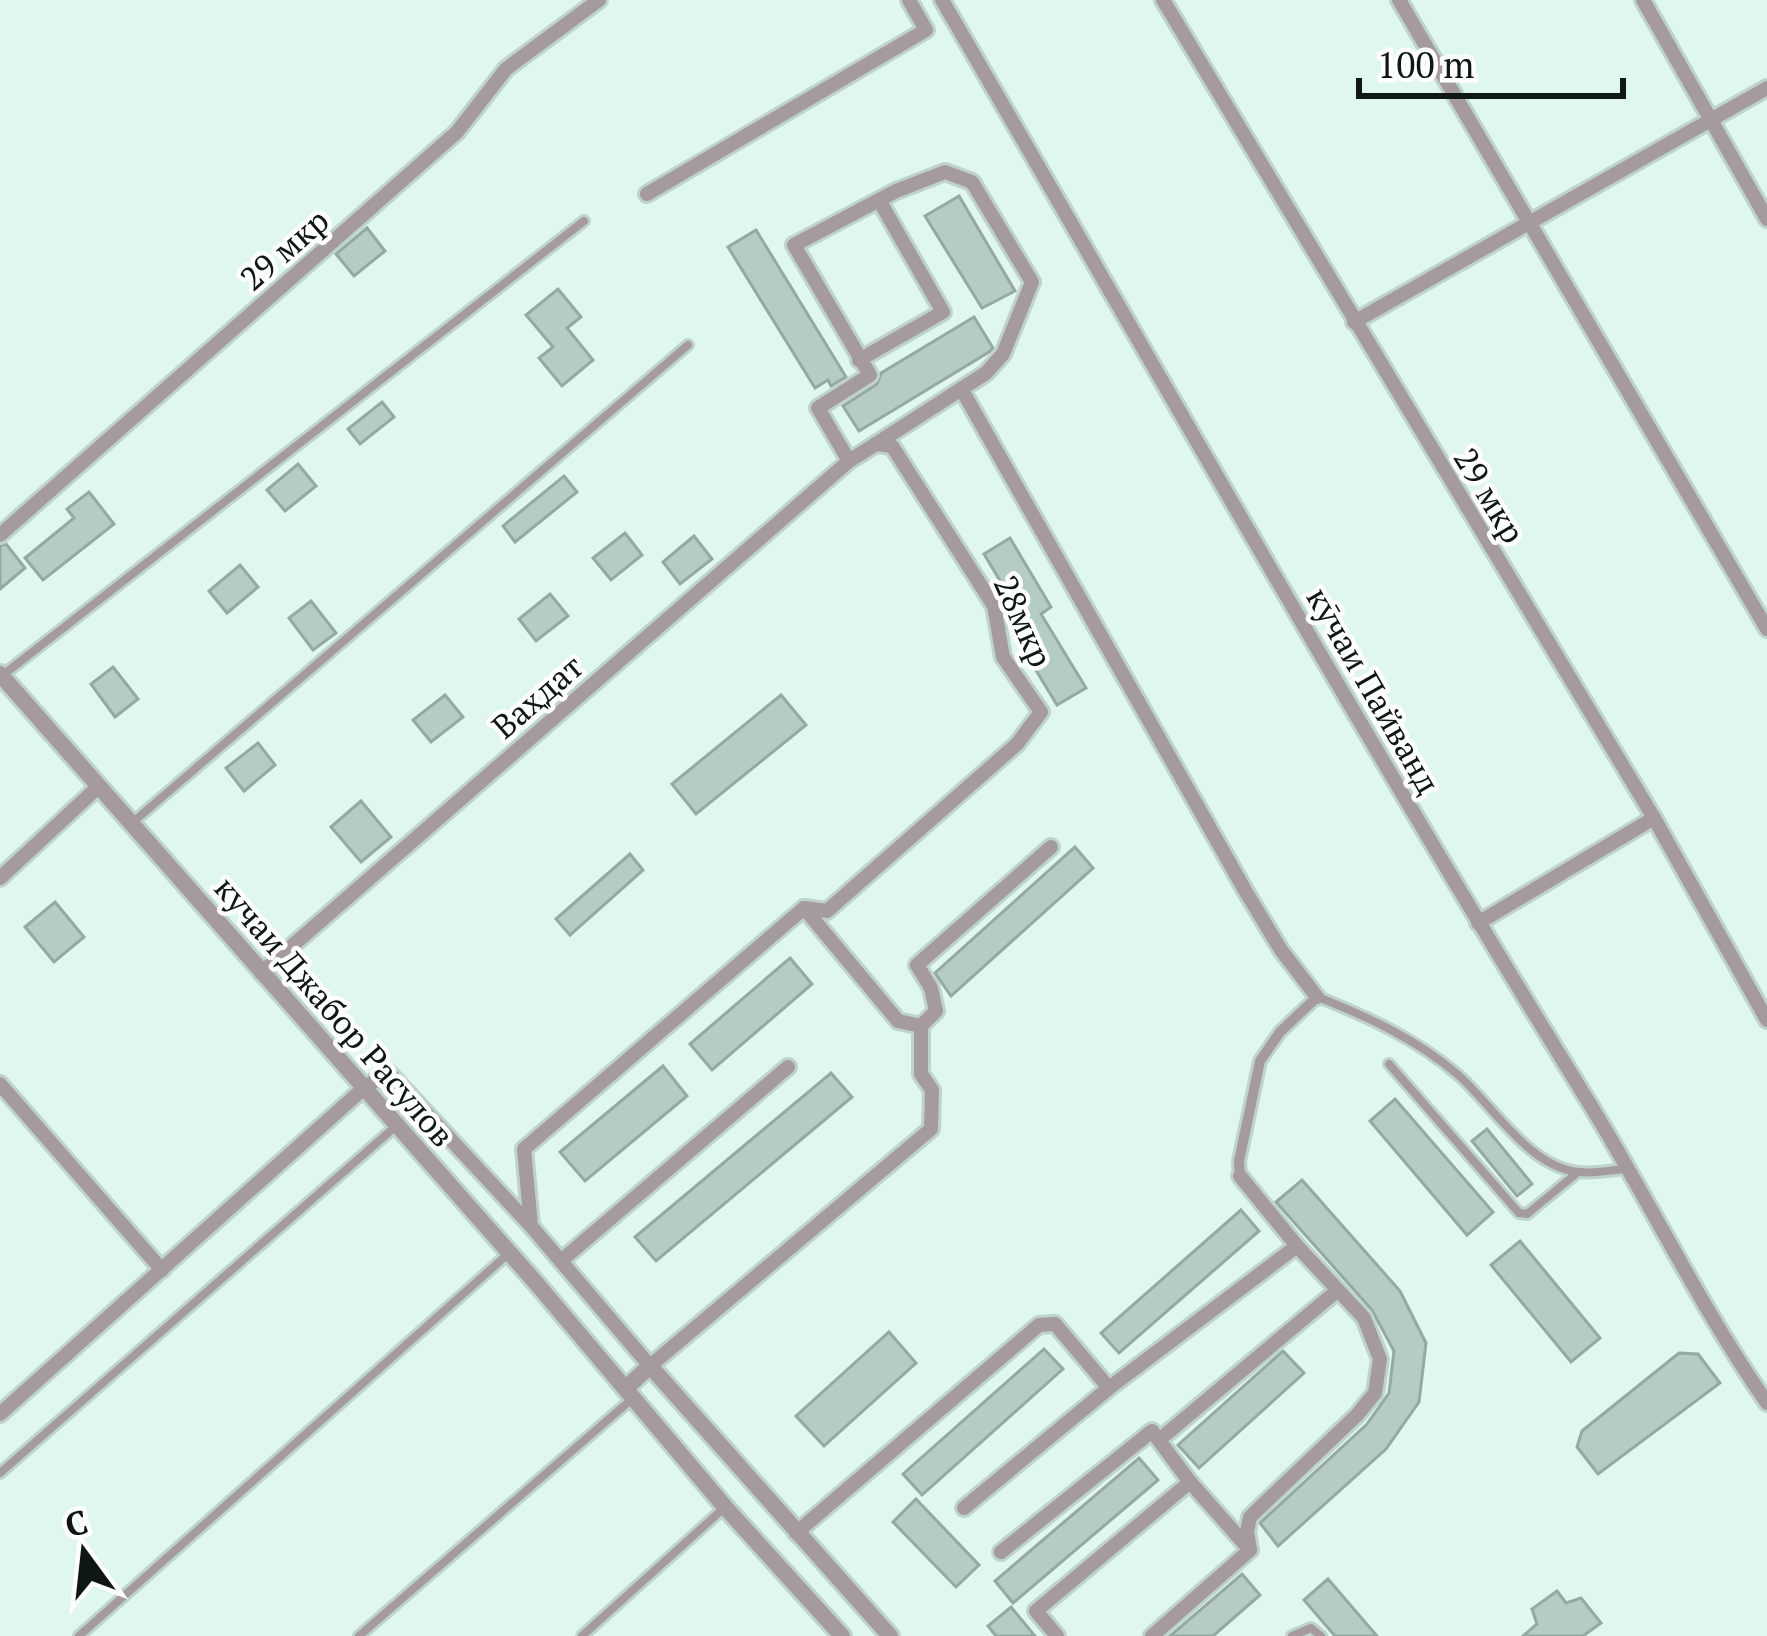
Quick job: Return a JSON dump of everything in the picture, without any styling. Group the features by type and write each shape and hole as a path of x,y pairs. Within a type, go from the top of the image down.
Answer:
{"street":[{"name":"29 мкр","path":"0,535 457,132 506,69 598,0"},
{"path":"647,194 926,30 909,0"},
{"name":"кӯчаи Пайванд","path":"942,0 1478,923 1767,1403"},
{"name":"29 мкр","path":"1162,0 1654,818 1767,1020"},
{"path":"1399,0 1767,629"},
{"path":"1643,0 1767,219"},
{"path":"1354,322 1767,88"},
{"path":"945,172 972,182 1032,283 1003,354 962,390 850,461 818,408 870,375 794,245 879,200 945,172"},
{"path":"860,360 943,312 879,200"},
{"path":"962,390 1246,892 1317,997 1280,1032 1261,1061 1239,1161 1240,1176 1364,1318 1380,1359 1375,1394 1250,1517 1250,1550"},
{"name":"28мкр","path":"531,1226 524,1149 803,908 827,910 1017,744 1041,712 1003,657 994,606 892,446 876,444"},
{"name":"Ваҳдат","path":"261,973 850,461"},
{"name":"кучаи Джабор Расулов","path":"1,675 842,1636"},
{"path":"0,878 98,787"},
{"path":"1478,923 1654,818"},
{"path":"630,1393 650,1366 931,1129 932,1090 921,1075 921,1026 935,1011 931,988 917,965 1052,848"},
{"path":"803,908 898,1022 921,1026"},
{"path":"562,1260 788,1067"},
{"path":"0,1414 364,1088 388,1072 562,1260 890,1636"},
{"path":"0,1084 162,1270"},
{"path":"964,1508 1109,1388 1297,1246"},
{"path":"1159,1440 1338,1290"},
{"path":"796,1533 1039,1325 1055,1324 1109,1388"},
{"path":"1001,1552 1152,1431 1250,1550"},
{"path":"1057,1636 1036,1611 1190,1482"},
{"path":"1152,1636 1250,1550"}],"lane":[{"path":"1,675 584,221"},
{"path":"131,824 688,345"},
{"path":"1317,997 1381,1024 1429,1053 1547,1161 1577,1173 1626,1169"},
{"path":"1389,1064 1519,1213 1536,1209 1577,1173"},
{"path":"0,1473 397,1125"},
{"path":"79,1636 508,1254"},
{"path":"359,1636 630,1393"},
{"path":"582,1636 725,1507"},
{"path":"1292,1636 1311,1628 1321,1636"}],"building":[{"path":"959,196 1015,291 982,308 925,216"},
{"path":"367,228 385,251 354,276 336,254"},
{"path":"756,230 846,377 831,386 828,380 815,388 728,247"},
{"path":"558,289 581,317 567,328 593,360 562,386 539,358 553,347 526,315"},
{"path":"974,317 993,348 989,352 859,431 843,406 877,384 881,373"},
{"path":"382,402 394,417 360,444 348,429"},
{"path":"298,464 316,486 285,511 267,490"},
{"path":"564,476 577,492 515,542 503,526"},
{"path":"89,492 114,524 43,580 25,558 74,518 67,509"},
{"path":"625,533 642,555 611,580 593,558"},
{"path":"694,536 712,559 680,584 663,562"},
{"path":"1010,538 1051,607 1041,614 1086,688 1057,705 1017,639 1030,631 984,554"},
{"path":"6,544 25,568 0,589 0,546"},
{"path":"240,565 258,587 227,613 209,591"},
{"path":"550,594 568,616 536,641 519,619"},
{"path":"311,601 336,633 313,650 289,618"},
{"path":"113,667 138,699 115,717 91,684"},
{"path":"445,695 463,717 431,742 413,720"},
{"path":"781,695 806,725 696,814 672,784"},
{"path":"258,743 275,765 244,791 226,768"},
{"path":"361,801 391,837 361,862 331,827"},
{"path":"1075,847 1093,868 951,996 935,973"},
{"path":"630,854 643,870 570,935 556,919"},
{"path":"55,902 84,937 54,962 25,927"},
{"path":"790,958 812,984 712,1070 690,1044"},
{"path":"663,1066 687,1096 585,1181 560,1152"},
{"path":"831,1073 852,1097 656,1261 635,1237"},
{"path":"1395,1099 1493,1212 1467,1235 1370,1121"},
{"path":"1487,1129 1532,1184 1517,1196 1472,1141"},
{"path":"1302,1180 1400,1291 1426,1343 1419,1402 1386,1449 1278,1546 1260,1523 1367,1424 1389,1393 1394,1351 1372,1310 1276,1202"},
{"path":"1241,1210 1259,1231 1119,1353 1101,1333"},
{"path":"1520,1241 1600,1338 1571,1362 1491,1265"},
{"path":"889,1332 916,1363 824,1446 796,1416"},
{"path":"1044,1349 1063,1369 922,1495 903,1474"},
{"path":"1283,1351 1304,1373 1199,1468 1178,1445"},
{"path":"1679,1353 1698,1354 1720,1383 1598,1474 1577,1447 1582,1431"},
{"path":"1139,1458 1158,1480 1013,1603 995,1581"},
{"path":"916,1499 979,1565 956,1587 893,1522"},
{"path":"1242,1574 1260,1595 1213,1636 1170,1636"},
{"path":"1328,1579 1377,1636 1335,1636 1304,1600"},
{"path":"1557,1591 1566,1603 1581,1598 1601,1623 1583,1636 1523,1636 1537,1624 1532,1609"},
{"path":"1011,1607 1035,1636 996,1636 988,1626"}]}
